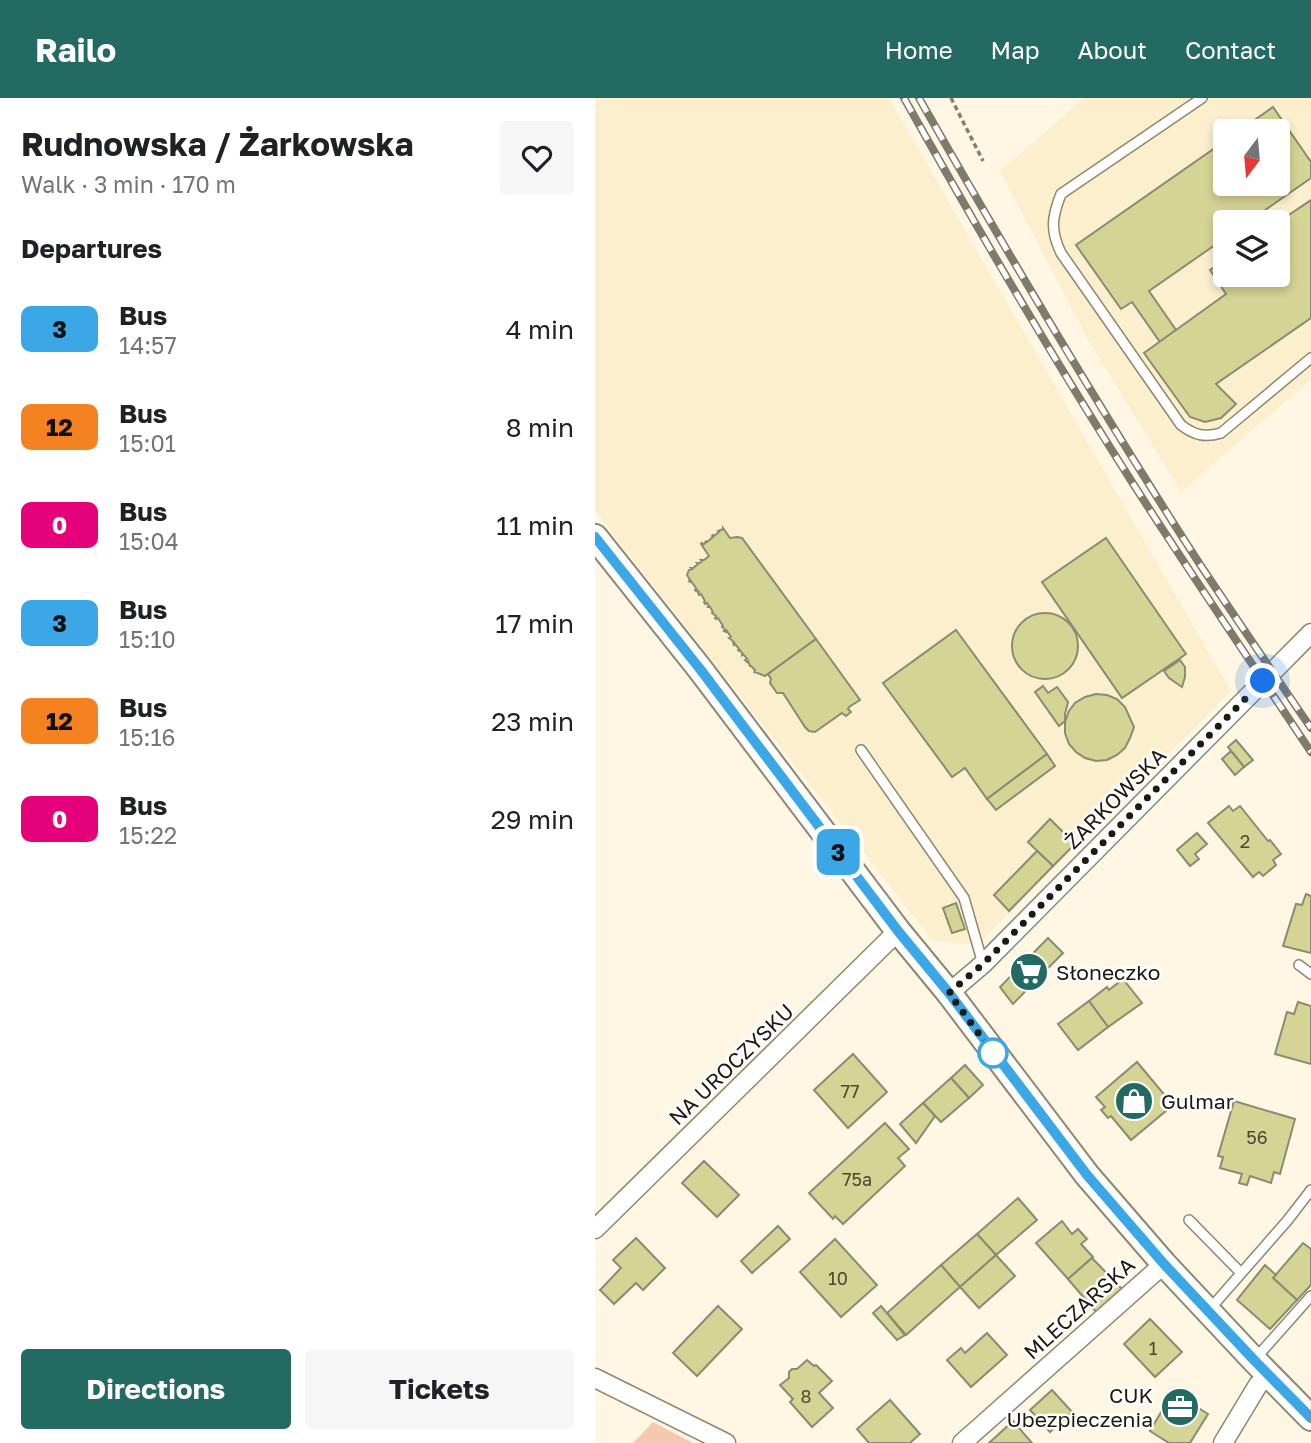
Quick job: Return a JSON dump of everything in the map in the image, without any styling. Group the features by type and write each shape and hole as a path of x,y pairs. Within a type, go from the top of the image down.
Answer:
{"main road":[{"path":"595,537 700,669 1087,1175 1208,1312 1311,1418"}],"street":[{"name":"ŻARKOWSKA","path":"949,993 983,964 1311,633"},
{"name":"NA UROCZYSKU","path":"595,1229 898,931"},
{"name":"MLECZARSKA","path":"962,1443 1164,1264"},
{"path":"1223,1443 1258,1385 1261,1368"},
{"path":"595,1378 726,1443"}],"lane":[{"path":"1202,98 1061,194 1053,223 1055,239 1061,253 1181,425 1190,432 1202,436 1221,433 1311,358"},
{"path":"861,750 964,898 983,964"},
{"path":"1299,965 1311,974"},
{"path":"1208,1312 1311,1190"},
{"path":"1189,1220 1241,1273"},
{"path":"1261,1368 1311,1296"}],"path":[{"path":"951,98 983,161"}],"shaded area":[{"path":"595,98 889,98 1231,691 978,945 933,941 595,511"},
{"path":"1084,98 1311,98 1311,379 1181,492 1087,338 1000,171"},
{"path":"653,1422 693,1443 633,1443"}],"building":[{"path":"1273,107 1281,119 1256,119"},
{"path":"1290,132 1311,162 1311,178 1290,193"},
{"path":"1213,149 1213,196 1285,196 1265,210 1213,210 1213,246 1149,291 1176,330 1160,342 1132,302 1121,309 1076,245"},
{"path":"1311,200 1311,318 1216,384 1236,404 1221,418 1205,422 1190,417 1144,353 1226,294 1221,287 1290,287 1290,214"},
{"path":"723,528 730,538 742,538 816,639 765,676 754,673 755,670 734,645 687,575 691,568 709,556 701,544"},
{"path":"1106,538 1186,654 1122,698 1042,582"},
{"path":"1045,613 1058,616 1068,623 1075,633 1078,646 1075,659 1068,669 1058,676 1045,679 1032,676 1022,669 1015,659 1012,646 1015,633 1022,623 1032,616"},
{"path":"956,630 1047,754 987,799 965,768 952,777 883,683"},
{"path":"816,639 860,700 849,707 851,712 846,716 842,713 815,732 805,727 783,693 777,693 768,674"},
{"path":"1180,660 1185,667 1182,687 1164,671"},
{"path":"1043,686 1048,693 1057,687 1068,702 1065,721 1059,726 1035,692"},
{"path":"1096,694 1117,699 1125,707 1134,727 1125,748 1107,760 1096,761 1085,758 1069,744 1065,722 1075,703"},
{"path":"1236,740 1253,760 1244,767 1228,747"},
{"path":"1231,751 1244,767 1235,775 1222,759"},
{"path":"1047,754 1055,766 996,810 987,799"},
{"path":"1229,806 1233,811 1240,806 1281,854 1273,860 1276,865 1263,876 1259,872 1253,877 1208,823"},
{"path":"1050,819 1075,844 1053,866 1028,842"},
{"path":"1197,833 1207,844 1195,854 1199,859 1190,866 1177,850"},
{"path":"1037,851 1053,866 1009,911 994,895"},
{"path":"1306,894 1311,896 1311,953 1283,946 1296,904 1302,905"},
{"path":"956,903 965,929 952,933 943,908"},
{"name":"Słoneczko","path":"1048,938 1063,953 1013,1004 1000,987"},
{"path":"1123,979 1142,1003 1108,1027 1089,1001"},
{"path":"1089,1001 1108,1027 1078,1050 1058,1024"},
{"path":"1298,1002 1311,1006 1311,1064 1275,1054 1287,1012 1294,1014"},
{"path":"853,1054 887,1092 848,1128 814,1090"},
{"name":"Gulmar","path":"1137,1062 1173,1105 1131,1140 1111,1116 1108,1118 1101,1110 1105,1107 1096,1097"},
{"path":"965,1065 983,1085 969,1098 951,1078"},
{"path":"951,1078 969,1098 941,1122 923,1103"},
{"path":"1234,1101 1295,1119 1280,1174 1274,1172 1271,1183 1250,1176 1247,1185 1239,1183 1242,1174 1220,1168 1223,1157 1218,1156"},
{"path":"923,1103 935,1116 916,1143 900,1124"},
{"path":"885,1123 909,1149 898,1158 905,1166 843,1224 835,1216 833,1219 809,1193"},
{"path":"704,1161 739,1195 717,1217 682,1183"},
{"path":"1018,1198 1037,1220 996,1255 977,1234"},
{"path":"1062,1221 1072,1234 1078,1229 1087,1239 1081,1244 1093,1257 1068,1279 1036,1243"},
{"path":"778,1226 790,1239 752,1273 741,1261"},
{"path":"977,1234 996,1255 960,1287 941,1265"},
{"path":"636,1238 665,1268 643,1290 636,1283 614,1304 600,1290 621,1268 613,1260"},
{"path":"835,1239 877,1285 841,1317 800,1272"},
{"path":"1303,1243 1311,1249 1311,1285 1297,1300 1273,1278"},
{"path":"996,1255 1015,1276 979,1308 960,1287"},
{"path":"1092,1258 1122,1289 1096,1312 1068,1279"},
{"path":"941,1265 960,1287 906,1335 887,1313"},
{"path":"1265,1265 1276,1275 1273,1278 1297,1300 1270,1329 1237,1300"},
{"path":"718,1306 742,1329 697,1376 673,1353"},
{"path":"881,1306 905,1335 897,1340 873,1313"},
{"path":"1150,1319 1182,1352 1155,1377 1124,1344"},
{"path":"987,1333 1007,1355 971,1387 947,1360 961,1348 965,1353"},
{"path":"807,1360 832,1381 819,1393 833,1408 812,1427 790,1402 793,1399 780,1385 789,1378 792,1369 797,1369"},
{"path":"1052,1390 1072,1412 1050,1432 1030,1410"},
{"path":"1173,1392 1208,1414 1190,1443 1169,1443 1150,1431"},
{"path":"890,1400 920,1434 910,1443 869,1443 857,1429"},
{"path":"1013,1421 1032,1443 989,1443"}],"railway":[{"path":"904,98 1015,292 1102,435 1311,752"},
{"path":"919,98 1128,451 1201,566 1311,728"}],"bus line":[{"name":"3","path":"595,537 700,669 1087,1175 1164,1264 1311,1418"}],"place":[{"name":"Słoneczko","path":"1029,972"},
{"name":"Gulmar","path":"1134,1101"},
{"name":"CUK Ubezpieczenia","path":"1180,1407"}],"route":[{"path":"993,1053 949,993 983,964 1263,681"}]}
